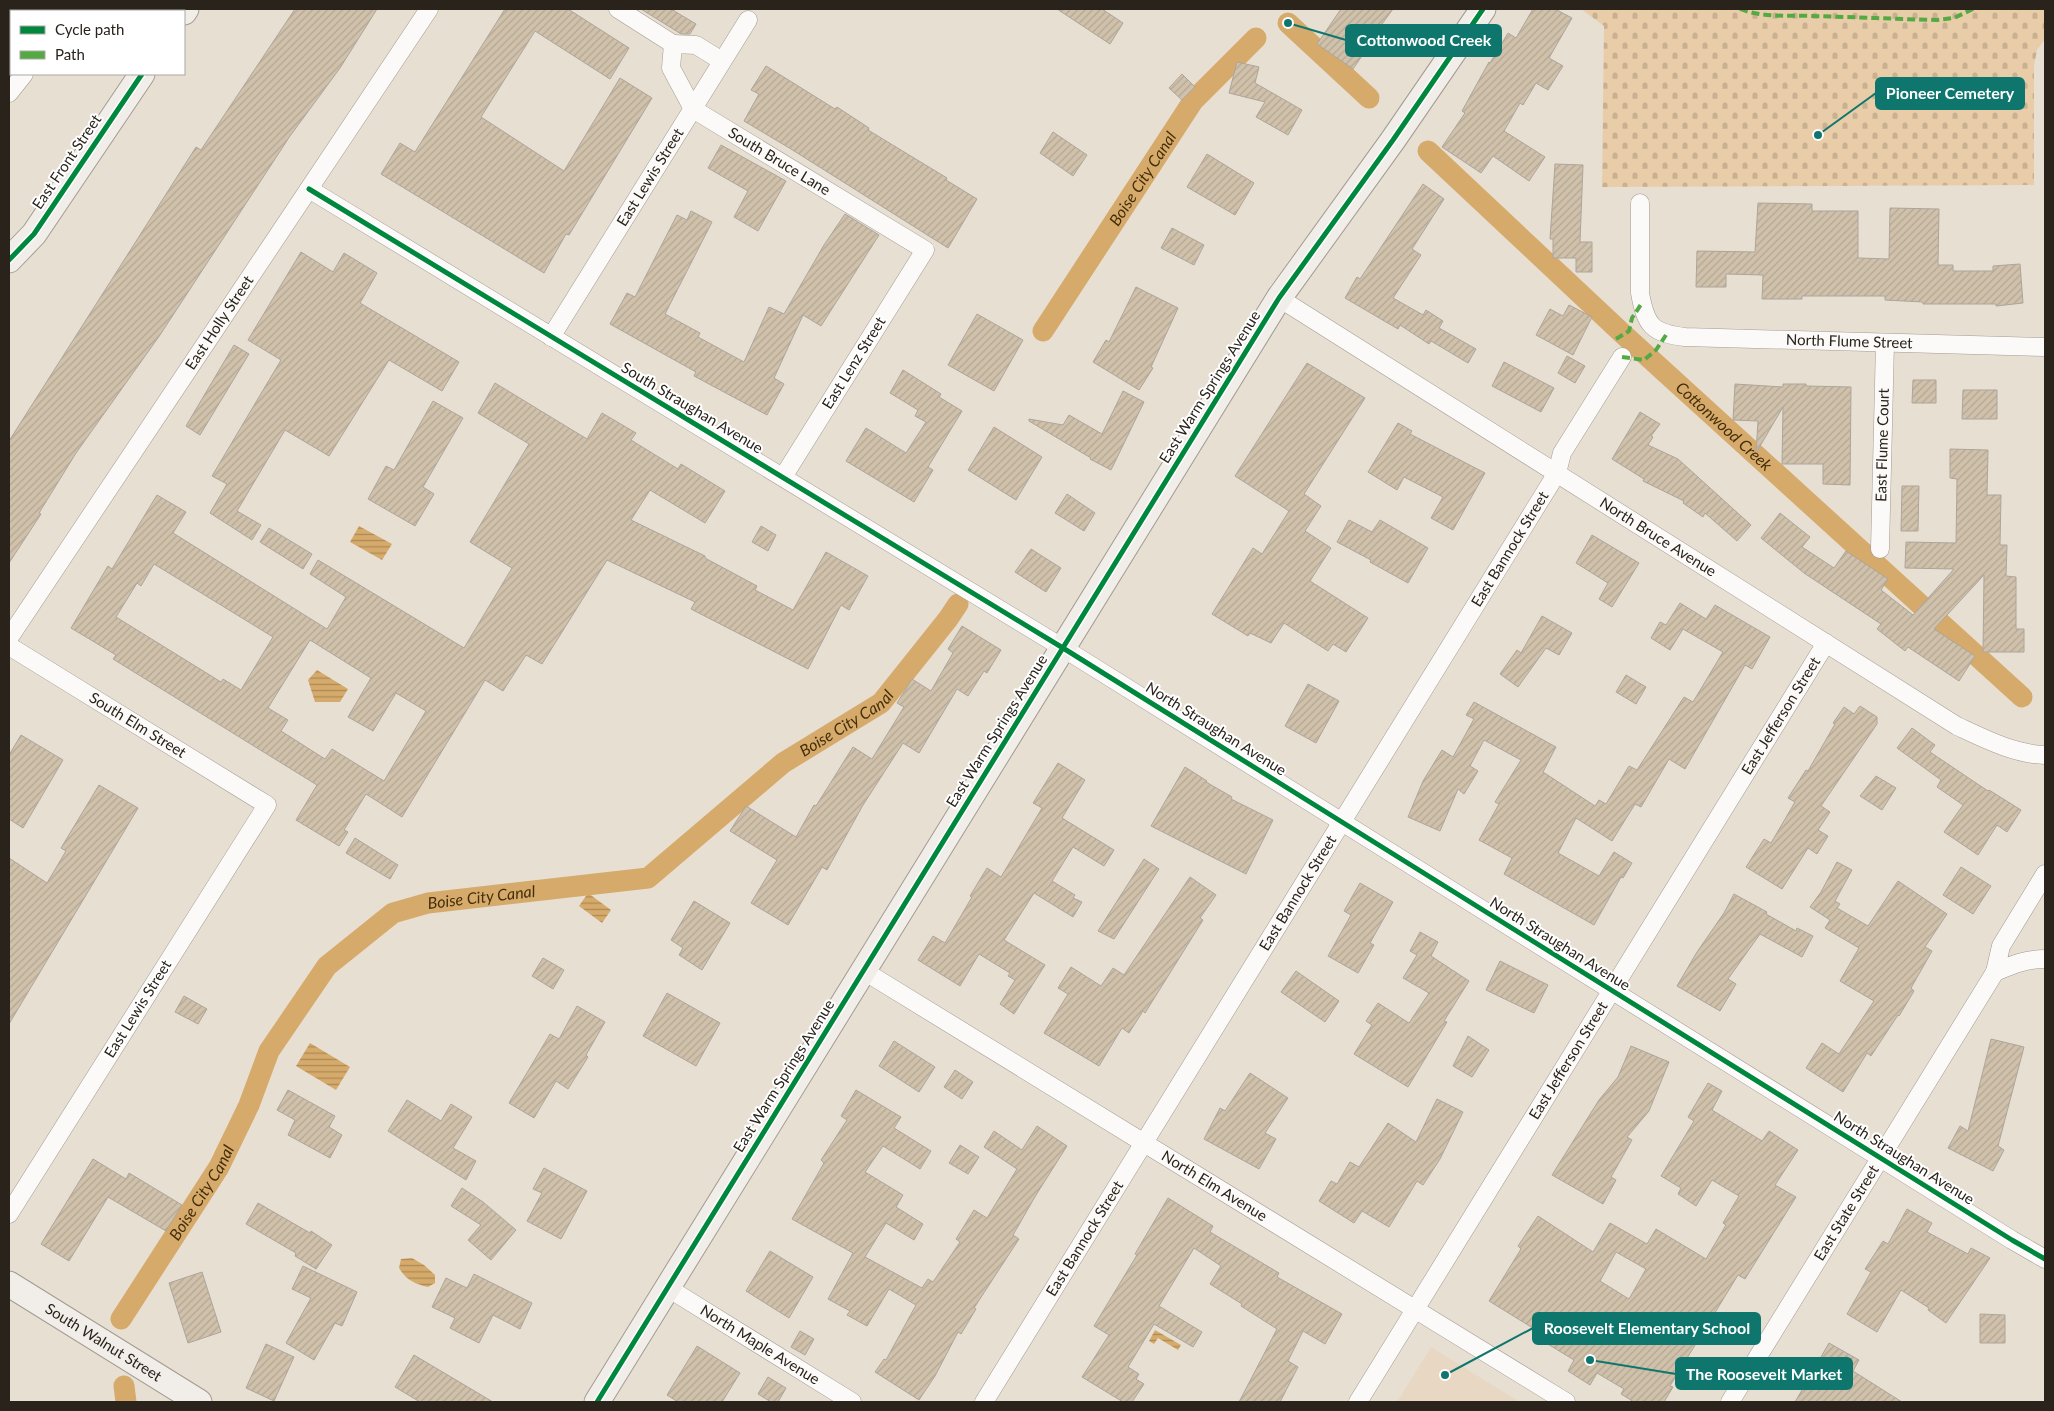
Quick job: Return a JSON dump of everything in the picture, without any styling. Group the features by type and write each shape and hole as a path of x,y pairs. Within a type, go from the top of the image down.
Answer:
{"street":[{"name":"East Holly Street","path":"9,638 429,9"},
{"path":"618,9 673,44 696,45 722,61"},
{"name":"East Warm Springs Avenue","path":"597,1402 1279,298 1394,140 1483,9"},
{"name":"East Lewis Street","path":"552,336 748,20"},
{"path":"673,44 671,68 693,109"},
{"path":"9,93 23,75"},
{"name":"East Front Street","path":"9,260 34,234 141,75"},
{"name":"South Bruce Lane","path":"693,109 925,250"},
{"name":"South Straughan Avenue","path":"309,189 1062,648"},
{"name":"North Flume Street","path":"1640,203 1640,293 1647,319 1655,330 1666,335 1685,338 2045,347"},
{"name":"East Lenz Street","path":"783,477 925,250"},
{"name":"North Bruce Avenue","path":"1279,298 1957,726 1996,744 2045,755"},
{"name":"East Flume Court","path":"1880,549 1885,343"},
{"name":"East Bannock Street","path":"984,1402 1557,473 1562,453 1622,357"},
{"name":"East Jefferson Street","path":"1358,1402 1826,643"},
{"name":"South Elm Street","path":"9,646 266,805"},
{"name":"North Straughan Avenue","path":"1062,648 2045,1259"},
{"name":"East Lewis Street","path":"9,1214 266,805"},
{"name":"East State Street","path":"1730,1402 1995,972 2001,946 2045,874"},
{"path":"1995,972 2017,962 2045,958"},
{"name":"North Elm Avenue","path":"864,970 1566,1402"},
{"name":"South Walnut Street","path":"9,1284 199,1402"},
{"name":"North Maple Avenue","path":"668,1288 852,1402"}],"shaded area":[{"path":"9,9 49,9 10,10 9,60"},
{"path":"359,526 392,544 382,560 350,542"},
{"path":"317,670 348,689 340,702 315,702 308,680"},
{"path":"588,893 611,910 602,923 579,906"},
{"path":"310,1043 350,1067 336,1090 296,1066"},
{"path":"412,1258 424,1265 435,1275 435,1283 428,1287 415,1283 405,1276 399,1268 401,1259"},
{"path":"1155,1330 1181,1345 1178,1350 1158,1338 1154,1344 1149,1341"},
{"path":"1431,1347 1520,1402 1397,1402"}],"green space":[{"path":"1581,9 2045,9 2045,39 2037,50 2034,66 2034,185 1602,187 1604,26"}],"building":[{"path":"295,9 377,9 340,68 290,136 160,335 76,453 39,513 41,514 9,563 9,441 196,147 201,150"},
{"path":"505,9 568,9 629,48 610,79 535,31 481,117 564,171 620,78 652,98 569,235 566,234 544,273 381,174 400,143 415,152"},
{"path":"641,9 671,9 696,24 690,34 681,34"},
{"path":"1057,9 1102,9 1123,23 1110,44"},
{"path":"1341,9 1393,9 1371,39 1373,40 1353,69 1317,44"},
{"path":"1533,9 1555,9 1572,18 1549,58 1563,66 1548,90 1536,83 1523,105 1520,103 1504,131 1545,157 1529,181 1493,156 1481,173 1442,147 1465,113 1462,111 1489,62 1508,33 1516,38"},
{"path":"1237,62 1259,67 1255,83 1302,110 1288,135 1256,117 1265,102 1229,93"},
{"path":"766,66 835,109 837,107 869,128 868,130 947,178 946,180 977,199 948,248 744,121 759,94 751,90"},
{"path":"1182,74 1195,87 1182,100 1169,88"},
{"path":"1053,132 1087,155 1073,176 1040,153"},
{"path":"721,145 786,181 758,231 734,217 748,191 708,168"},
{"path":"1207,154 1254,183 1235,215 1187,187"},
{"path":"1555,164 1583,165 1580,242 1592,242 1592,272 1576,272 1576,258 1553,258 1553,239 1550,239"},
{"path":"1423,184 1444,199 1412,249 1421,255 1393,298 1423,315 1426,310 1443,321 1439,328 1476,349 1468,363 1431,341 1429,344 1400,325 1398,329 1345,298 1357,277 1360,279"},
{"path":"1758,203 1812,204 1812,211 1858,211 1858,258 1889,259 1890,208 1939,209 1938,265 1953,265 1953,271 1993,271 1993,266 2020,264 2023,303 1996,306 1996,304 1923,304 1923,302 1885,300 1885,296 1802,296 1802,299 1762,299 1763,275 1726,274 1726,287 1696,287 1697,251 1755,252"},
{"path":"691,211 712,222 665,314 700,333 698,337 744,362 769,307 784,314 824,245 845,214 879,235 821,326 803,315 774,378 784,384 767,415 694,376 696,372 610,324 627,293 635,297 677,215 687,220"},
{"path":"1172,228 1204,245 1194,265 1161,248"},
{"path":"301,252 333,272 344,253 377,273 360,303 459,362 442,391 389,360 329,456 285,430 237,511 261,525 252,540 210,513 227,484 212,476 281,360 248,340"},
{"path":"1136,287 1178,308 1151,367 1153,368 1139,390 1093,362 1106,340 1109,342"},
{"path":"1569,305 1592,317 1573,355 1536,335 1550,309 1563,316"},
{"path":"977,314 1023,340 994,391 948,365"},
{"path":"234,345 249,354 200,435 186,426"},
{"path":"1567,356 1585,366 1575,383 1558,373"},
{"path":"1504,362 1554,388 1541,412 1492,386"},
{"path":"1307,363 1365,398 1304,494 1321,506 1305,531 1331,548 1310,581 1368,618 1346,652 1333,644 1328,651 1284,623 1271,643 1250,633 1248,636 1212,614 1253,548 1262,554 1289,511 1235,476"},
{"path":"903,370 941,394 939,397 962,411 928,467 933,470 914,502 846,461 866,428 906,453 926,422 915,416 918,410 890,393"},
{"path":"1913,380 1936,380 1936,403 1912,403"},
{"path":"495,383 587,439 602,413 636,433 631,440 678,469 681,464 725,491 705,523 650,490 631,520 705,556 705,558 757,586 755,590 793,610 826,552 868,576 849,610 841,605 808,669 691,609 695,602 607,560 542,664 526,655 503,691 485,680 402,817 366,794 344,830 348,832 339,846 296,820 317,785 113,659 116,655 71,628 108,566 112,569 157,495 186,512 173,533 327,629 346,597 310,574 318,560 464,648 512,568 470,542 529,444 478,413","holes":["154,564 273,637 241,690 223,679 221,682 116,617 137,583 141,586","310,640 371,678 348,717 373,731 396,693 426,711 384,781 332,749 325,759 281,731 288,720 268,708"]},
{"path":"1735,384 1783,387 1783,384 1806,384 1806,386 1851,387 1850,485 1823,484 1823,464 1782,464 1783,407 1756,453 1758,421 1733,420"},
{"path":"1963,390 1997,390 1997,419 1962,419"},
{"path":"1123,391 1144,402 1111,470 1029,421 1029,419 1063,425 1069,415 1102,434"},
{"path":"433,401 463,418 423,487 434,494 415,526 368,499 386,466 394,470"},
{"path":"1640,412 1660,424 1651,436 1653,437 1648,445 1678,459 1751,525 1737,541 1705,513 1703,517 1683,503 1684,501 1643,481 1644,479 1612,459"},
{"path":"1398,423 1412,431 1410,434 1485,473 1453,530 1431,518 1443,497 1404,477 1397,490 1368,472"},
{"path":"994,427 1042,457 1016,500 968,470"},
{"path":"1950,449 1988,450 1987,495 2001,495 2000,545 2007,545 2006,576 2016,577 2016,629 2024,629 2024,652 1983,652 1984,575 1934,629 1975,656 1959,681 1908,647 1905,651 1877,629 1881,624 1804,573 1761,538 1780,513 1810,537 1802,547 1834,568 1846,551 1888,579 1881,590 1913,615 1954,569 1905,568 1906,542 1956,543 1957,479 1950,478"},
{"path":"1902,486 1919,486 1918,531 1901,531"},
{"path":"1067,494 1095,513 1084,531 1055,513"},
{"path":"1349,520 1372,532 1380,520 1428,548 1408,583 1337,542"},
{"path":"761,526 776,535 768,551 752,542"},
{"path":"269,528 312,554 303,569 260,542"},
{"path":"1592,535 1639,563 1612,607 1599,599 1608,583 1576,563"},
{"path":"1031,549 1061,568 1046,592 1015,572"},
{"path":"1680,603 1706,619 1715,605 1770,637 1752,669 1745,665 1685,769 1669,759 1641,807 1635,804 1612,841 1576,818 1558,853 1599,876 1614,852 1632,863 1623,878 1621,877 1594,925 1504,874 1512,858 1479,840 1499,804 1495,802 1521,760 1484,740 1470,766 1478,771 1464,794 1458,789 1440,831 1408,817 1423,781 1442,750 1453,757 1474,719 1466,715 1474,702 1556,747 1543,772 1595,806 1599,800 1606,804 1629,766 1637,770 1684,697 1693,702 1723,652 1683,629 1670,650 1651,638 1660,622 1666,625"},
{"path":"1542,616 1572,633 1559,655 1546,648 1518,687 1500,674 1517,650 1521,653"},
{"path":"962,626 1001,650 987,673 984,671 968,696 957,689 919,753 903,743 863,805 827,870 822,867 788,925 751,903 777,860 730,831 746,806 796,837 814,805 816,806 853,747 872,759 904,707 897,703 912,679 931,691 953,653 948,649"},
{"path":"1626,675 1646,687 1636,704 1616,692"},
{"path":"1308,684 1339,701 1316,743 1285,726"},
{"path":"1860,706 1877,717 1877,724 1821,806 1830,812 1818,830 1828,836 1817,854 1808,848 1782,889 1746,867 1764,839 1771,843 1795,802 1788,798 1806,770 1808,771 1835,724 1833,723 1844,707 1854,714"},
{"path":"1912,728 1935,745 1930,752 1988,791 2021,810 2007,832 1997,825 1978,855 1944,832 1963,805 1937,787 1941,780 1897,748"},
{"path":"21,735 63,760 23,828 9,819 9,755"},
{"path":"1058,763 1085,780 1062,818 1114,850 1104,866 1073,847 1052,881 1075,895 1073,898 1082,902 1073,917 1034,893 1004,940 1045,965 1014,1014 1000,1004 1015,980 1008,976 1010,973 979,954 960,986 918,960 933,936 945,943 987,868 1001,877 1042,808 1033,803"},
{"path":"1185,767 1232,797 1231,799 1273,820 1246,874 1151,826"},
{"path":"1876,776 1896,788 1882,810 1860,796"},
{"path":"99,785 138,808 9,1024 9,858 47,883 66,851 61,848"},
{"path":"355,838 398,865 390,879 346,853"},
{"path":"1144,859 1159,869 1114,939 1098,931"},
{"path":"1837,862 1852,870 1835,901 1840,904 1837,908 1868,926 1898,881 1947,914 1925,947 1932,951 1911,988 1914,991 1871,1056 1867,1053 1843,1092 1806,1068 1822,1043 1839,1054 1874,1001 1840,981 1859,948 1825,928 1830,920 1810,907 1821,892"},
{"path":"1961,867 1991,886 1973,914 1943,895"},
{"path":"1190,877 1216,895 1200,918 1203,920 1145,1013 1143,1011 1129,1033 1122,1028 1099,1066 1044,1033 1068,994 1058,988 1071,967 1101,986 1113,968 1124,975"},
{"path":"1360,883 1393,902 1370,943 1374,945 1358,973 1328,956 1351,915 1344,911"},
{"path":"1734,894 1796,931 1797,928 1813,936 1802,957 1760,934 1728,979 1736,984 1720,1011 1677,986 1697,952 1724,913"},
{"path":"694,901 730,923 702,970 679,955 683,948 671,940"},
{"path":"1420,932 1438,942 1431,956 1469,981 1444,1021 1447,1022 1408,1087 1354,1054 1372,1025 1366,1021 1378,1003 1409,1023 1429,993 1403,978 1417,955 1410,951"},
{"path":"543,958 564,970 553,989 532,976"},
{"path":"1500,961 1548,985 1534,1013 1486,990"},
{"path":"1296,971 1339,1001 1325,1022 1281,992"},
{"path":"667,993 720,1023 696,1066 643,1036"},
{"path":"184,996 207,1009 198,1024 175,1012"},
{"path":"577,1006 605,1022 586,1055 588,1057 568,1089 556,1081 534,1118 509,1103 550,1034 559,1039"},
{"path":"1468,1036 1489,1050 1472,1077 1453,1066"},
{"path":"1991,1039 2024,1047 1998,1146 2004,1150 1993,1171 1948,1148 1960,1126 1968,1131"},
{"path":"894,1041 935,1067 919,1092 879,1066"},
{"path":"1631,1046 1669,1062 1649,1111 1627,1137 1632,1140 1611,1177 1616,1180 1603,1204 1552,1175 1599,1100 1618,1077"},
{"path":"955,1070 973,1082 962,1099 944,1087"},
{"path":"1250,1073 1288,1098 1265,1133 1276,1139 1259,1169 1204,1139 1220,1108 1225,1111"},
{"path":"1708,1083 1722,1091 1712,1110 1762,1141 1769,1131 1798,1150 1775,1185 1796,1197 1745,1279 1738,1275 1670,1386 1673,1387 1664,1402 1634,1402 1621,1394 1624,1389 1597,1373 1590,1385 1568,1371 1574,1360 1533,1335 1536,1330 1489,1301 1521,1249 1518,1246 1538,1216 1593,1252 1610,1223 1647,1244 1656,1229 1706,1259 1726,1225 1723,1223 1739,1196 1712,1180 1696,1206 1678,1194 1681,1188 1661,1176 1694,1121 1688,1117","holes":["1616,1252 1646,1269 1629,1299 1600,1281"]},
{"path":"288,1090 335,1116 329,1127 342,1135 330,1158 288,1135 295,1120 277,1110"},
{"path":"856,1090 901,1117 894,1128 931,1151 920,1169 883,1146 865,1172 903,1195 896,1207 923,1224 914,1240 886,1223 865,1257 922,1288 928,1279 933,1282 960,1242 956,1239 974,1210 987,1218 1017,1169 984,1147 994,1131 1022,1150 1037,1126 1067,1146 1013,1235 1019,1239 974,1308 976,1309 961,1334 958,1332 935,1376 919,1400 875,1372 884,1359 886,1360 916,1305 889,1289 867,1326 847,1315 850,1311 828,1299 853,1253 792,1219 824,1163 821,1160 847,1120 841,1116"},
{"path":"1437,1099 1463,1112 1440,1159 1423,1185 1417,1181 1389,1227 1362,1211 1354,1223 1319,1201 1331,1181 1337,1184 1350,1162 1359,1167 1388,1123 1416,1142"},
{"path":"407,1100 441,1121 451,1104 472,1117 453,1148 476,1161 466,1180 388,1131"},
{"path":"960,1145 979,1157 968,1174 949,1163"},
{"path":"93,1159 126,1179 129,1173 182,1205 166,1231 108,1197 69,1261 41,1244"},
{"path":"544,1168 587,1191 561,1239 527,1221 542,1193 533,1189"},
{"path":"462,1188 483,1202 516,1230 491,1260 468,1240 481,1225 451,1206"},
{"path":"1168,1198 1213,1226 1210,1232 1279,1273 1277,1277 1342,1314 1325,1344 1303,1331 1288,1361 1298,1367 1280,1402 1239,1402 1277,1329 1210,1284 1221,1266 1194,1248 1159,1306 1202,1332 1193,1347 1154,1324 1128,1367 1139,1374 1136,1379 1144,1384 1132,1402 1123,1402 1082,1377 1109,1335 1094,1326 1137,1255 1135,1254"},
{"path":"258,1203 310,1233 311,1231 332,1245 316,1269 295,1256 296,1253 246,1224"},
{"path":"1907,1209 1932,1223 1927,1232 1968,1254 1971,1248 1990,1258 1946,1323 1928,1310 1929,1308 1901,1290 1877,1332 1847,1314 1871,1272 1865,1269 1883,1241 1888,1244"},
{"path":"770,1251 813,1277 789,1318 746,1291"},
{"path":"303,1266 357,1292 342,1326 335,1323 314,1360 286,1343 311,1298 292,1289"},
{"path":"202,1272 221,1332 188,1343 169,1283"},
{"path":"474,1274 532,1303 520,1329 493,1315 479,1343 450,1328 455,1318 432,1307 446,1278 467,1288"},
{"path":"1980,1314 2005,1315 2005,1343 1980,1343"},
{"path":"800,1331 814,1339 805,1355 791,1347"},
{"path":"1829,1343 1859,1360 1853,1371 1902,1402 1795,1402"},
{"path":"266,1344 294,1357 274,1401 246,1388"},
{"path":"697,1346 740,1373 722,1402 678,1402 667,1395"},
{"path":"414,1355 493,1402 420,1402 395,1387"},
{"path":"768,1377 786,1388 778,1402 771,1402 758,1394"}],"waterway":[{"name":"Cottonwood Creek","path":"1288,23 1369,98"},
{"name":"Boise City Canal","path":"1043,331 1193,101 1256,38"},
{"name":"Cottonwood Creek","path":"1428,151 1623,334 2022,697"},
{"name":"Boise City Canal","path":"121,1319 219,1167 249,1105 269,1051 327,966 393,913 428,903 648,878 783,763 881,703 958,604"},
{"name":"Boise City Canal","path":"124,1386 126,1402"}],"marked path":[{"path":"1740,9 1776,16 1937,20 1954,18 1973,9"},
{"path":"1616,339 1629,331 1632,318 1642,303"},
{"path":"1622,357 1644,360 1656,350 1666,335"}],"cycle path":[{"path":"597,1402 1279,298 1393,140 1483,9"},
{"path":"9,260 34,234 141,75"},
{"path":"309,189 1063,648 2045,1259"}],"place":[{"name":"Cottonwood Creek","path":"1288,23"},
{"name":"Pioneer Cemetery","path":"1818,135"},
{"name":"The Roosevelt Market","path":"1590,1360"},
{"name":"Roosevelt Elementary School","path":"1445,1375"}]}
